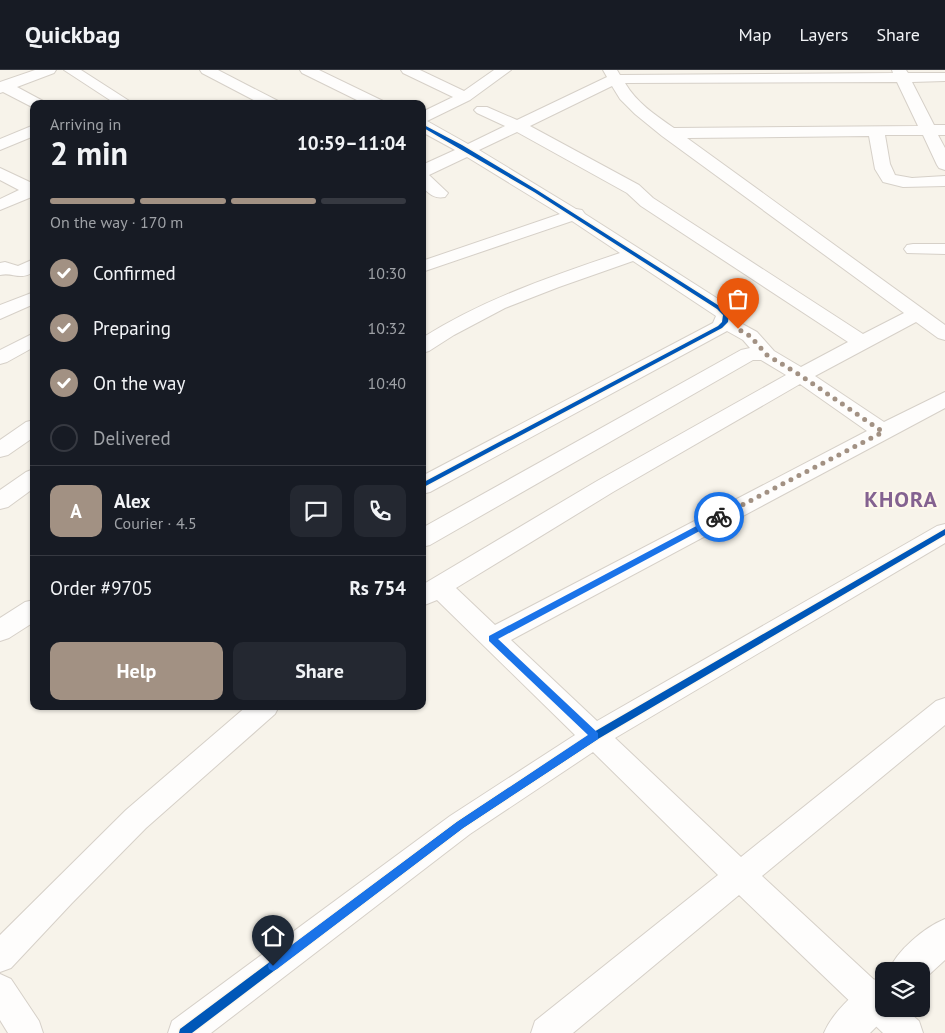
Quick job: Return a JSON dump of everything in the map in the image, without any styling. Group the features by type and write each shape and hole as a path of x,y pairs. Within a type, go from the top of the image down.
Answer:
{"street":[{"path":"2,87 22,74 49,70"},
{"path":"71,70 120,100"},
{"path":"207,70 266,100"},
{"path":"307,70 370,100"},
{"path":"408,70 465,97"},
{"path":"426,116 465,97 504,70"},
{"path":"901,74 937,130 945,165"},
{"path":"426,170 518,126 613,75 901,74 945,77"},
{"path":"613,75 625,96 640,111 668,133 945,334"},
{"path":"2,87 30,100"},
{"path":"482,110 518,126 633,189 647,202 861,342"},
{"path":"426,127 469,150 576,214 634,254 719,308 726,315 725,322 711,332 426,484"},
{"path":"668,133 937,130"},
{"path":"876,131 885,174 891,180 901,182 945,181"},
{"path":"0,145 30,132"},
{"path":"0,173 30,189"},
{"path":"426,181 439,193"},
{"path":"0,205 30,192"},
{"path":"426,266 576,214"},
{"path":"913,249 945,249"},
{"path":"426,344 496,305 531,290 634,254"},
{"path":"0,269 5,268 29,272"},
{"path":"0,313 11,306 30,299"},
{"path":"875,994 739,876 492,638 431,592 679,444 800,375 916,314"},
{"path":"725,322 750,336 767,355"},
{"path":"0,358 30,341"},
{"path":"426,538 748,354 756,352 767,355 800,375 883,432"},
{"path":"492,638 945,399"},
{"path":"0,450 30,430"},
{"path":"0,501 30,480"},
{"path":"184,1033 460,825 595,736 945,532"},
{"path":"0,631 30,612"},
{"path":"547,1033 945,709"},
{"path":"0,956 136,819 261,710"},
{"path":"917,962 945,936"},
{"path":"0,990 27,1033"},
{"path":"843,1033 875,1000"},
{"path":"894,1017 907,1033"}],"cycle path":[{"path":"426,127 498,168 572,214 719,308 726,315 725,322 720,327 426,484"},
{"path":"184,1033 460,825 595,736 945,532"}],"way so far":[{"path":"719,517 883,432 800,375 767,355 750,336 738,329"}],"district":[{"name":"KHORA","path":"901,499"}],"route":[{"path":"273,966 460,825 595,736 492,638 719,517"}]}
